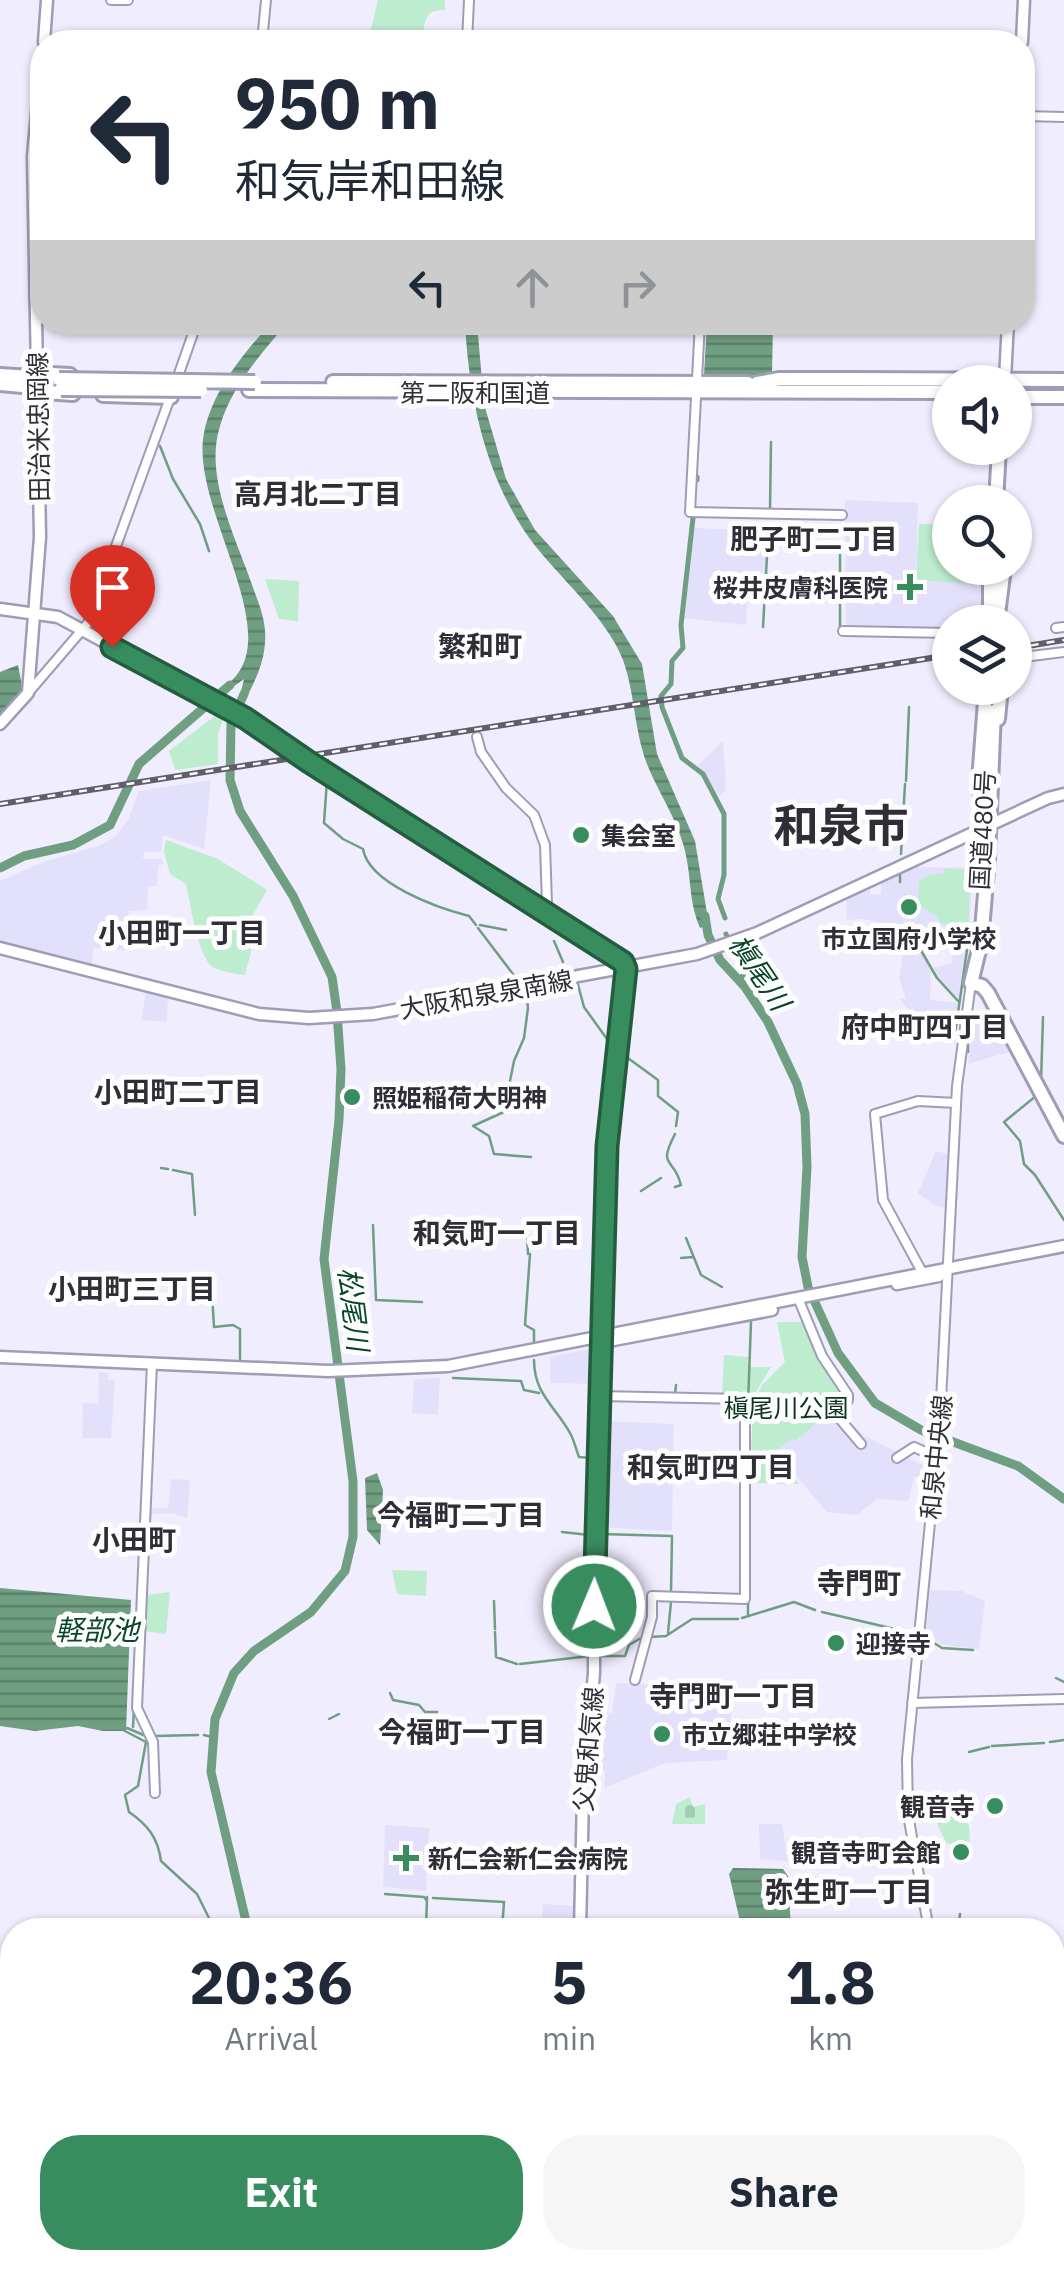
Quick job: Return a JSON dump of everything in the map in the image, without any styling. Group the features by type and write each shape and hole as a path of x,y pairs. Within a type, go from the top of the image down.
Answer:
{"highway":[{"path":"170,397 45,392 39,381 50,374 178,376"},
{"name":"第二阪和国道","path":"754,387 779,380 932,385"},
{"name":"第二阪和国道","path":"2,382 932,391"},
{"path":"754,387 769,396 932,391"},
{"name":"第二阪和国道","path":"1032,388 1064,389"},
{"path":"985,705 980,781 985,823"},
{"path":"985,823 994,814 1000,705"},
{"name":"国道480号","path":"971,983 977,949 991,711"},
{"path":"971,983 988,993 1064,1136"}],"main road":[{"path":"45,30 48,0"},
{"path":"1023,30 1024,0"},
{"name":"田治米忠岡線","path":"28,694 40,537 36,335"},
{"path":"1009,335 1010,365"},
{"path":"0,609 58,616 244,717 618,958 626,969"},
{"path":"0,724 28,694"},
{"name":"大阪和泉泉南線","path":"0,948 226,1008 290,1017 345,1017 697,954 733,941 985,823 1064,794"},
{"name":"父鬼和気線","path":"580,1918 583,1795 594,1673 594,1522 608,1120 626,969"},
{"path":"0,1360 347,1375 445,1373 1064,1250"},
{"path":"831,1294 922,1272 949,1271"}],"street":[{"path":"111,0 128,0"},
{"path":"263,30 266,0"},
{"path":"468,30 469,0"},
{"path":"1035,116 1064,117"},
{"path":"28,694 84,631 192,335"},
{"path":"699,335 690,512 842,515"},
{"path":"844,631 932,633"},
{"path":"1032,656 1064,652"},
{"path":"477,737 481,752 503,783 534,814 545,845 545,912"},
{"name":"和泉中央線","path":"926,1918 907,1800 907,1759 940,1422 956,1103 971,983"},
{"path":"922,1272 883,1200 874,1114 918,1101 956,1103"},
{"path":"800,1300 822,1356 848,1396 834,1412 862,1444"},
{"path":"152,1367 137,1708 153,1742 154,1793"},
{"path":"600,1396 744,1403 745,1598 652,1596 652,1617 635,1680"},
{"path":"897,1458 914,1447 936,1455"},
{"path":"912,1703 1064,1699"}],"shaded area":[{"path":"845,500 918,503 916,580 932,581 932,585 985,585 984,605 932,605 932,628 846,626"},
{"path":"694,528 768,531 765,573 749,573 746,625 684,618"},
{"path":"723,741 726,790 719,796 698,765"},
{"path":"211,780 204,849 163,835 161,852 144,852 143,859 162,859 164,864 158,865 157,886 148,887 147,910 129,911 126,950 93,948 92,968 0,943 0,881 116,836 128,820 139,791"},
{"name":"市立国府小学校","path":"908,867 973,868 968,947 919,943 903,939 895,925 847,920 846,896 870,885 870,895 881,894 881,880"},
{"path":"904,946 917,947 931,968 930,1000 959,1003 955,1031 937,1033 916,1020 900,999 906,999 899,978"},
{"path":"953,949 966,950 959,1000 939,980 934,968 952,963"},
{"path":"146,991 168,996 167,1022 142,1020"},
{"path":"972,1023 997,1023 1012,1051 968,1064"},
{"path":"936,1151 947,1154 945,1208 918,1193"},
{"path":"590,1349 597,1354 596,1384 550,1383 550,1357"},
{"path":"99,1372 108,1373 108,1380 115,1380 111,1438 82,1438 83,1403 98,1404"},
{"path":"440,1378 438,1415 412,1413 414,1379"},
{"path":"825,1405 833,1406 865,1436 928,1468 928,1476 914,1477 908,1501 877,1499 857,1515 827,1512 774,1449"},
{"path":"602,1421 674,1424 672,1531 600,1527"},
{"path":"171,1479 190,1480 187,1518 172,1513 150,1514 150,1508 168,1508"},
{"path":"930,1590 962,1591 985,1601 979,1649 943,1645 926,1636"},
{"name":"市立郷荘中学校","path":"734,1680 727,1760 665,1763 604,1788 605,1771 589,1761 596,1711 612,1713 616,1683 663,1685"},
{"path":"759,1824 782,1824 788,1861 760,1859"},
{"name":"新仁会新仁会病院","path":"385,1825 429,1828 426,1891 383,1887"},
{"path":"543,1904 576,1906 576,1918 542,1918"}],"green space":[{"path":"378,0 445,0 445,10 432,12 424,30 371,30"},
{"path":"919,524 932,524 932,581 916,580"},
{"path":"265,579 299,581 298,621 279,619"},
{"path":"216,715 223,719 218,733 218,764 175,770 169,751"},
{"path":"166,840 218,859 267,890 252,916 251,952 245,975 220,970 208,962 195,929 186,884 170,874 164,852"},
{"path":"944,868 971,870 968,925 942,924 918,905 919,882 931,874 943,874"},
{"name":"槇尾川公園","path":"777,1322 802,1322 828,1375 844,1396 834,1406 828,1405 816,1414 820,1420 795,1441 792,1438 776,1451 799,1484 750,1483 753,1404 762,1385 785,1362"},
{"name":"槇尾川公園","path":"724,1355 748,1357 748,1367 771,1367 752,1398 722,1397"},
{"path":"392,1570 427,1571 426,1596 397,1594"},
{"path":"170,1592 166,1634 144,1631 145,1595"},
{"path":"64,1659 124,1664 107,1670 69,1664 70,1715 66,1717 62,1714 60,1694"},
{"path":"690,1797 693,1807 705,1804 705,1824 672,1824 676,1804"},
{"path":"946,1811 965,1817 970,1841 947,1844 932,1813"}],"water":[{"path":"261,335 277,335 232,398 216,445 223,506 265,627 262,659 242,707 238,704 244,679 222,695 219,691 236,676 247,653 248,626 203,462 208,417 240,360"},
{"path":"466,335 478,335 484,404 506,479 535,530 613,616 642,664 657,754 695,841 709,925 700,928 696,917 684,847 647,764 623,660 593,612 541,553 514,515 482,436"},
{"path":"706,335 773,335 772,375 704,375"},
{"path":"18,665 23,691 0,718 0,672"},
{"path":"377,1473 383,1490 380,1545 367,1530 365,1478"},
{"name":"軽部池","path":"0,1588 131,1600 126,1731 78,1726 35,1731 0,1726"},
{"path":"733,1868 783,1869 788,1876 790,1918 739,1918 729,1874"}],"waterway":[{"path":"770,509 771,442"},
{"path":"160,446 173,479 200,524 209,551"},
{"path":"693,518 681,625 683,648 672,661 671,684 661,696 682,758 703,774 724,814 724,875 718,899 725,918"},
{"path":"763,627 768,539"},
{"path":"840,554 840,628"},
{"path":"0,868 24,856 73,845 110,825 139,764 230,685"},
{"name":"松尾川","path":"244,694 231,724 230,780 240,811 293,896 332,977 337,1012 339,1120 324,1259 353,1481 353,1537 345,1571 311,1612 254,1651 234,1673 215,1719 211,1772 245,1918"},
{"path":"906,781 909,707"},
{"path":"317,761 328,760 328,768"},
{"path":"327,780 324,823 363,849 368,862 391,883 423,901 469,916 476,925"},
{"path":"901,854 905,784"},
{"path":"900,873 900,882"},
{"name":"槇尾川","path":"705,916 708,935 720,960 745,987 768,1022 797,1084 805,1114 807,1167 802,1257 808,1287 838,1353 875,1403 921,1430 1018,1466 1064,1499"},
{"path":"480,925 506,930"},
{"path":"478,928 519,982"},
{"path":"900,930 903,941 916,943"},
{"path":"726,934 745,972 739,981"},
{"path":"554,941 563,962"},
{"path":"919,947 937,978 958,1001"},
{"path":"954,1041 967,950"},
{"path":"577,981 584,1007 612,1046"},
{"path":"526,991 524,1038 510,1081 513,1102 506,1111 473,1126 489,1136 494,1154 531,1157"},
{"path":"1041,1082 1043,1017"},
{"path":"968,1045 968,1052"},
{"path":"621,1053 658,1080 658,1096 678,1112 676,1126"},
{"path":"1036,1096 1004,1122 1020,1141 1024,1164 1064,1220"},
{"path":"675,1134 667,1153 681,1185 675,1187"},
{"path":"161,1168 168,1169"},
{"path":"173,1170 192,1174 195,1215"},
{"path":"641,1191 661,1178"},
{"path":"373,1225 376,1300 422,1302"},
{"path":"527,1233 528,1254"},
{"path":"686,1238 701,1275 722,1287"},
{"path":"530,1254 525,1325 534,1330 534,1343"},
{"path":"681,1258 693,1257"},
{"path":"212,1294 214,1327 233,1325 240,1329 240,1359"},
{"path":"748,1404 751,1322"},
{"path":"534,1360 541,1391 570,1433 579,1457 591,1458"},
{"path":"453,1378 521,1381 524,1390 539,1393"},
{"path":"675,1394 676,1385"},
{"path":"749,1531 749,1583"},
{"path":"562,1532 589,1535"},
{"path":"599,1537 672,1536 671,1592"},
{"path":"494,1601 495,1629"},
{"path":"748,1601 748,1615"},
{"path":"668,1633 671,1602"},
{"path":"742,1618 794,1602 815,1610"},
{"path":"822,1612 912,1633"},
{"path":"650,1637 666,1636 692,1619 738,1619"},
{"path":"495,1632 496,1657 517,1664"},
{"path":"599,1656 625,1656 629,1645 641,1638"},
{"path":"926,1638 942,1648 973,1650"},
{"path":"520,1664 590,1656"},
{"path":"1056,1678 1064,1682"},
{"path":"390,1693 393,1700 419,1705 425,1712 437,1712"},
{"path":"133,1727 134,1708"},
{"path":"329,1719 339,1714"},
{"path":"127,1728 146,1736"},
{"path":"123,1730 146,1742 138,1786 125,1795 129,1812 151,1833 161,1861 197,1894 209,1918"},
{"path":"154,1736 198,1735"},
{"path":"204,1735 212,1737"},
{"path":"1050,1742 1064,1740"},
{"path":"992,1746 1044,1743"},
{"path":"969,1752 989,1747"},
{"path":"385,1894 424,1897 427,1901"},
{"path":"426,1918 427,1897"},
{"path":"433,1898 504,1902 503,1918"},
{"path":"960,1914 960,1918"}],"railway":[{"path":"1032,645 1064,640"},
{"path":"0,804 932,658"}],"place":[{"name":"桜井皮膚科医院","path":"910,587"},
{"name":"集会室","path":"581,835"},
{"name":"市立国府小学校","path":"909,907"},
{"name":"照姫稲荷大明神","path":"352,1097"},
{"name":"迎接寺","path":"836,1643"},
{"name":"市立郷荘中学校","path":"662,1734"},
{"name":"観音寺","path":"995,1806"},
{"name":"観音寺町会館","path":"961,1852"},
{"name":"新仁会新仁会病院","path":"406,1858"}],"district":[{"name":"高月北二丁目","path":"318,493"},
{"name":"肥子町二丁目","path":"814,538"},
{"name":"繁和町","path":"480,645"},
{"name":"和泉市","path":"841,825"},
{"name":"小田町一丁目","path":"182,932"},
{"name":"府中町四丁目","path":"925,1026"},
{"name":"小田町二丁目","path":"178,1091"},
{"name":"和気町一丁目","path":"497,1232"},
{"name":"小田町三丁目","path":"132,1288"},
{"name":"和気町四丁目","path":"711,1466"},
{"name":"今福町二丁目","path":"461,1514"},
{"name":"小田町","path":"134,1539"},
{"name":"寺門町","path":"859,1582"},
{"name":"寺門町一丁目","path":"733,1695"},
{"name":"今福町一丁目","path":"462,1731"},
{"name":"弥生町一丁目","path":"849,1891"}],"route":[{"path":"112,647 262,728 623,962 626,969 608,1120 594,1606"}]}
